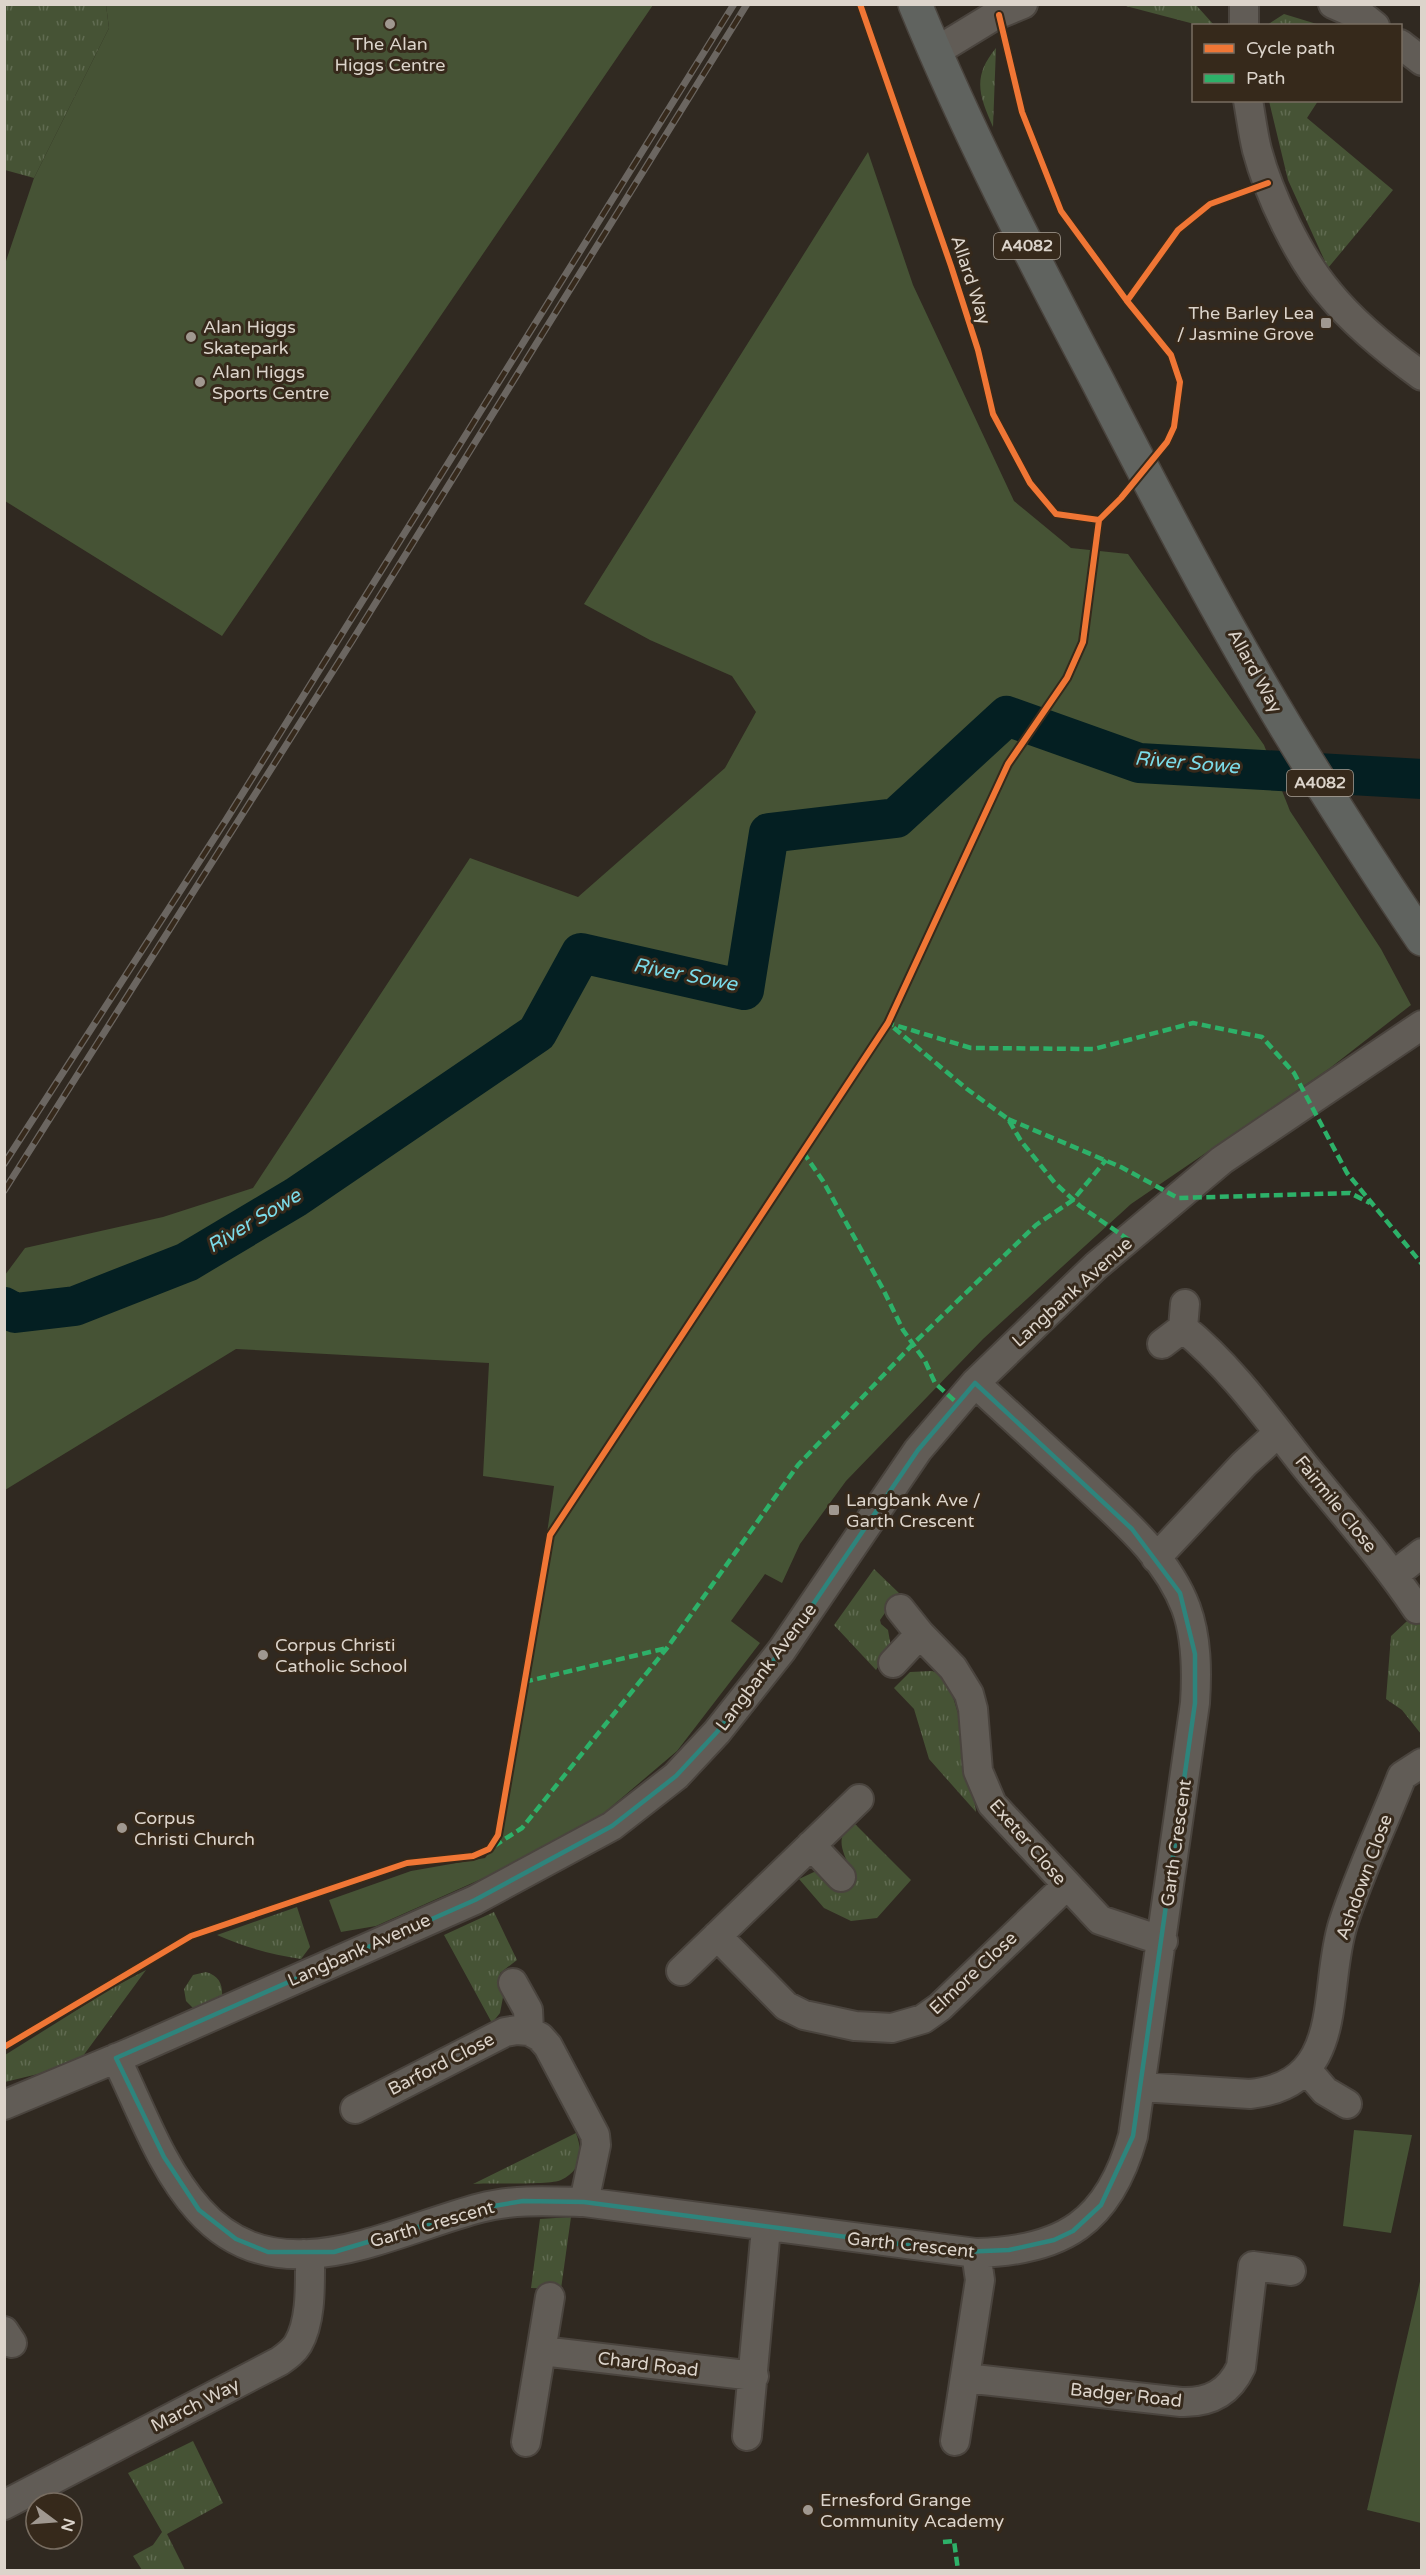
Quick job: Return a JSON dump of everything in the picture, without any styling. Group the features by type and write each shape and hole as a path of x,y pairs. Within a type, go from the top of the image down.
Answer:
{"main road":[{"name":"Allard Way","path":"915,4 935,52 1031,255 1176,532 1288,729 1353,836 1422,939"}],"street":[{"path":"966,4 994,16"},
{"path":"935,52 994,16 1023,4"},
{"path":"1244,4 1244,24"},
{"path":"1333,4 1365,18 1372,24"},
{"path":"1402,45 1422,61"},
{"path":"1248,102 1257,150 1268,183 1290,233 1306,259 1328,293 1369,334 1422,376"},
{"name":"Langbank Avenue","path":"4,2105 475,1900 612,1826 676,1776 717,1732 782,1650 918,1450 975,1383 1096,1266 1222,1160 1422,1025"},
{"path":"1392,1045 1422,1044"},
{"name":"Fairmile Close","path":"1177,1325 1202,1344 1278,1433 1394,1575 1417,1609"},
{"name":"Garth Crescent","path":"116,2058 164,2157 181,2187 199,2210 217,2227 254,2248 268,2252 303,2254 334,2252 449,2217 524,2201 584,2202 766,2228 976,2253 1009,2250 1054,2240 1073,2231 1088,2219 1111,2190 1128,2155 1141,2087 1163,1941 1196,1703 1195,1654 1188,1616 1180,1593 1156,1558 1132,1529 975,1383"},
{"path":"1156,1558 1244,1464 1278,1433"},
{"path":"1394,1575 1422,1553"},
{"name":"Exeter Close","path":"900,1609 952,1668 969,1694 973,1709 978,1771 992,1804 1100,1920 1163,1941"},
{"path":"893,1663 920,1634"},
{"name":"Ashdown Close","path":"1141,2087 1250,2094 1285,2086 1298,2078 1306,2069 1320,2046 1326,2030 1339,1941 1347,1912 1402,1776 1422,1763"},
{"path":"681,1971 859,1799"},
{"path":"811,1845 841,1877"},
{"name":"Elmore Close","path":"717,1936 793,2011 855,2026 892,2028 923,2019 940,2007 1066,1886"},
{"path":"513,1983 528,2010 530,2031 548,2046 595,2135 596,2145 584,2202"},
{"name":"Barford Close","path":"355,2109 505,2031 530,2031"},
{"path":"1306,2069 1326,2091 1347,2104"},
{"path":"747,2436 766,2228"},
{"path":"955,2441 980,2280 976,2253"},
{"name":"March Way","path":"4,2505 280,2361 290,2353 298,2344 305,2322 310,2263 303,2254"},
{"name":"Badger Road","path":"965,2378 1181,2402 1195,2402 1220,2395 1236,2379 1241,2367 1253,2266 1291,2271"},
{"path":"526,2442 550,2297"},
{"name":"Chard Road","path":"542,2351 754,2376"}],"highlighted area":[{"path":"975,1383 1132,1529 1180,1593 1195,1654 1195,1703 1133,2136 1101,2205 1073,2231 1054,2240 1009,2250 960,2252 584,2202 523,2201 482,2208 334,2252 268,2252 236,2239 199,2210 164,2157 116,2058 475,1900 612,1826 676,1776 717,1732 782,1650 918,1450"}],"green space":[{"path":"4,5 106,5 109,28 34,178 5,170"},
{"name":"Alan Higgs Sports Centre","path":"106,5 653,5 222,636 5,501 5,264 34,178 109,28"},
{"path":"1122,5 1196,5 1213,24 1194,24"},
{"path":"1284,14 1317,24 1269,24"},
{"path":"996,48 993,127 981,96 980,86 983,68"},
{"path":"1269,102 1317,102 1307,118 1393,190 1328,268 1288,180"},
{"path":"868,152 913,285 1014,501 1071,548 1128,554 1264,745 1290,811 1381,949 1411,1005 1330,1068 1131,1204 983,1339 846,1481 800,1544 782,1583 765,1574 731,1621 760,1643 677,1751 604,1813 506,1868 376,1926 341,1932 329,1900 411,1871 485,1858 502,1835 554,1486 483,1476 489,1363 236,1349 5,1490 5,1275 25,1248 163,1217 253,1188 470,858 578,897 725,768 756,712 732,676 650,640 584,604"},
{"path":"874,1569 899,1593 880,1620 888,1630 891,1647 876,1670 834,1625"},
{"path":"1421,1608 1421,1734 1402,1710 1386,1699 1391,1636"},
{"path":"932,1671 944,1675 951,1691 965,1742 976,1812 929,1759 914,1709 894,1688 910,1672"},
{"path":"852,1821 911,1880 877,1918 851,1921 824,1908 799,1879 814,1872 825,1874 850,1869 843,1850 842,1839"},
{"path":"297,1907 310,1947 301,1959 258,1950 217,1935"},
{"path":"494,1912 517,1960 500,1973 498,1987 504,1992 500,2013 492,2023 444,1935"},
{"path":"146,1970 83,2056 38,2074 5,2082 5,2055 112,1988"},
{"path":"206,1972 215,1976 220,1982 222,1999 196,2011 186,2001 184,1989 193,1975"},
{"path":"1354,2130 1412,2135 1391,2233 1343,2226"},
{"path":"576,2133 580,2147 579,2160 573,2171 561,2180 473,2184"},
{"path":"571,2217 561,2289 531,2288 540,2219"},
{"path":"1421,2277 1421,2523 1367,2510"},
{"path":"193,2441 223,2503 167,2534 185,2570 142,2570 133,2556 153,2545 162,2532 128,2473"}],"waterway":[{"name":"River Sowe","path":"4,1307 15,1313 75,1306 187,1262 296,1197 537,1033 581,953 744,990 769,833 896,818 1007,716 1139,763 1422,779"}],"railway":[{"path":"4,1164 226,820 734,4"},
{"path":"4,1191 352,641 747,4"}],"marked path":[{"path":"1129,1240 1080,1206 1055,1183 1021,1141 1008,1119 967,1089 888,1023 971,1048 1094,1049 1193,1023 1262,1037 1294,1073 1347,1173 1422,1264"},
{"path":"1008,1119 1121,1167 1178,1198 1350,1193 1370,1203"},
{"path":"803,1152 823,1181 903,1330 925,1361 935,1383 957,1403"},
{"path":"494,1846 522,1828 667,1648 798,1465 913,1344 1036,1225 1073,1200 1106,1160"},
{"path":"524,1682 667,1648"},
{"path":"943,2542 954,2541 958,2570"}],"cycle path":[{"path":"860,4 951,266 978,350 993,414 1030,483 1056,514 1099,520"},
{"path":"4,2047 191,1936 407,1863 473,1856 489,1849 498,1835 550,1535 888,1023 1008,764 1067,678 1083,642 1099,520 1121,498 1167,442 1174,427 1180,382 1171,355 1127,301 1061,211 1022,112 999,15"},
{"path":"1127,301 1178,230 1210,204 1268,183"}],"place":[{"name":"The Alan Higgs Centre","path":"390,24"},
{"name":"The Barley Lea / Jasmine Grove","path":"1326,323"},
{"name":"Alan Higgs Skatepark","path":"191,337"},
{"name":"Alan Higgs Sports Centre","path":"200,382"},
{"name":"Langbank Ave / Garth Crescent","path":"834,1510"},
{"name":"Corpus Christi Catholic School","path":"263,1655"},
{"name":"Corpus Christi Church","path":"122,1828"},
{"name":"Ernesford Grange Community Academy","path":"808,2510"}]}
